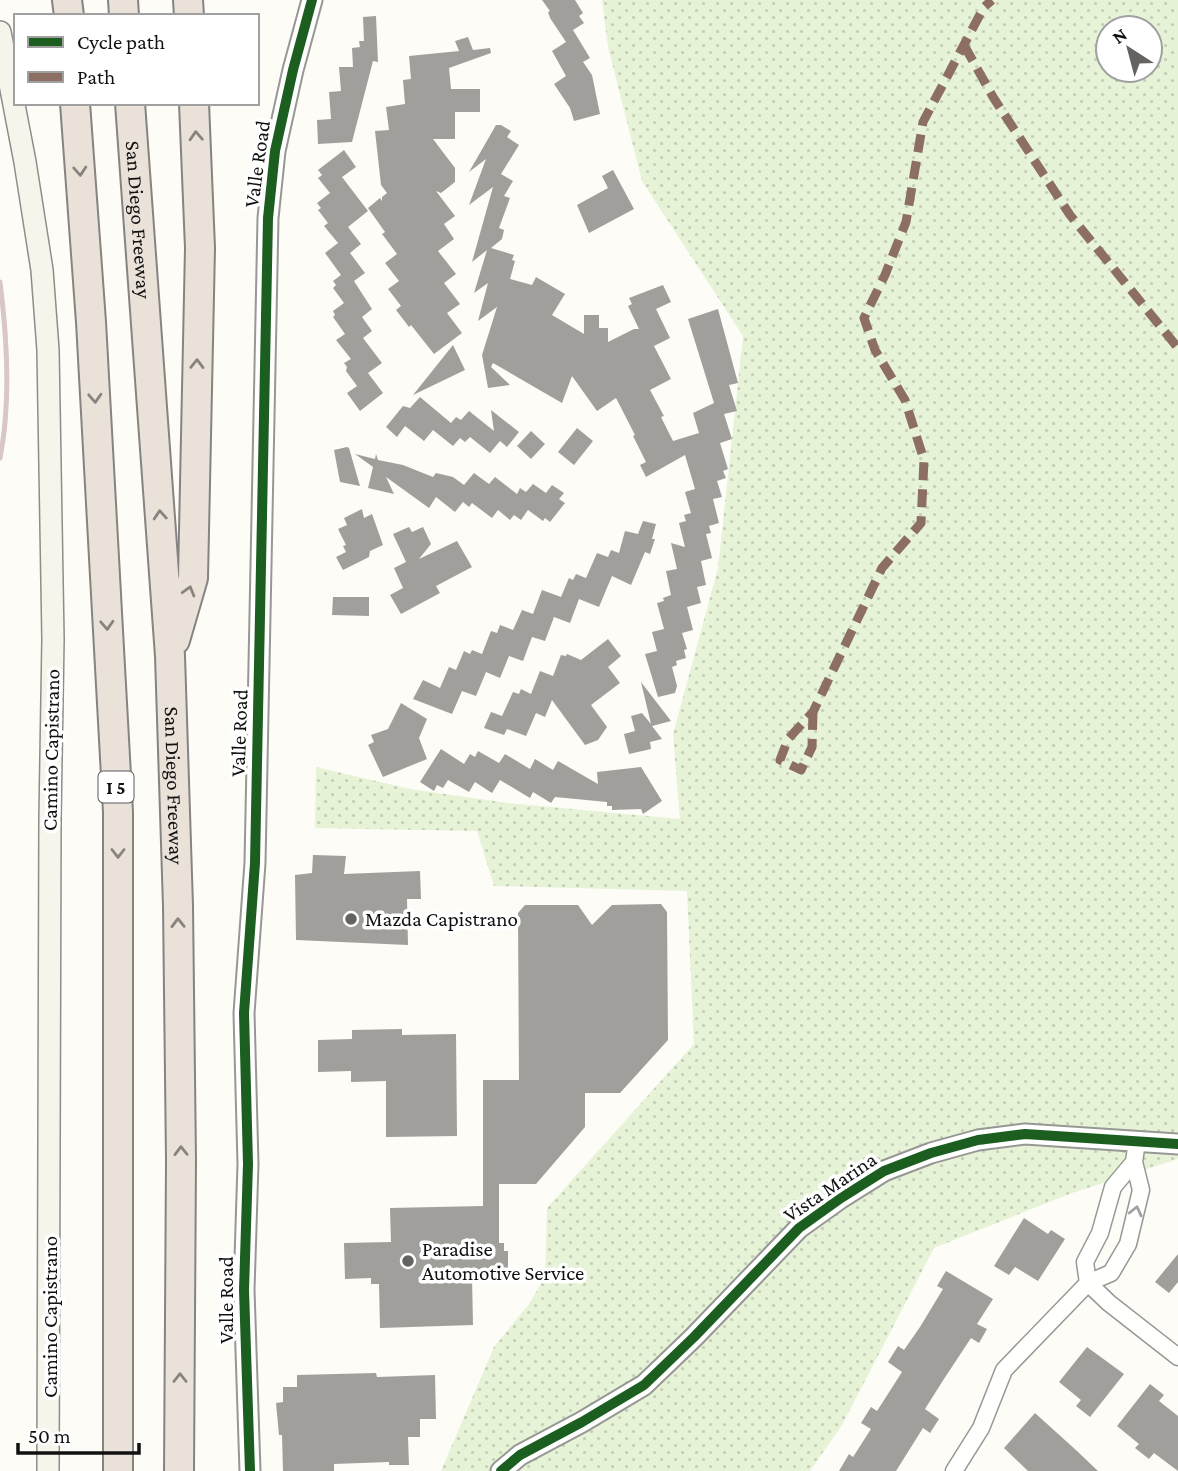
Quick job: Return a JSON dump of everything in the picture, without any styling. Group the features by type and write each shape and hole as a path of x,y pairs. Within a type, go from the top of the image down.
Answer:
{"highway":[{"name":"I 5","path":"75,105 118,812 118,1471"},
{"name":"San Diego Freeway","path":"130,105 170,656 178,919 181,1161 179,1471"},
{"path":"170,656 193,578 200,248 194,105"}],"main road":[{"name":"Camino Capistrano","path":"0,32 14,105"},
{"name":"Camino Capistrano","path":"14,105 43,270 48,350 53,639 48,1471"}],"street":[{"name":"Valle Road","path":"250,1471 244,1290 248,1164 244,1013 255,863 268,218 275,151 312,0"},
{"name":"Vista Marina","path":"501,1471 520,1455 644,1385 799,1228 884,1171 931,1153 978,1140 1025,1134 1178,1144"},
{"path":"954,1471 981,1427 1004,1370 1088,1283 1111,1273 1128,1244 1141,1190 1134,1162 1137,1141"},
{"path":"1134,1162 1113,1187 1100,1233 1085,1262 1088,1283 1109,1303 1178,1357"},
{"path":"1100,1233 1128,1244"}],"green space":[{"path":"602,0 1178,0 1178,1159 1072,1193 934,1248 842,1425 810,1471 441,1471 494,1347 529,1304 545,1277 547,1208 694,1044 687,891 494,886 477,831 315,828 316,767 410,789 508,803 680,819 673,734 718,568 743,336 642,181 608,47"}],"building":[{"path":"542,0 575,0 583,13 579,16 584,23 573,30 590,58 583,62 592,75 600,114 574,121 570,108 554,84 566,76 552,51 566,42"},
{"path":"376,16 378,62 373,61 352,142 318,144 317,120 331,119 329,92 341,91 339,67 353,67 352,48 360,47 359,41 364,41 363,17"},
{"path":"468,37 473,50 490,48 491,53 449,68 451,89 480,89 480,112 455,112 455,139 433,139 455,168 455,182 441,193 436,191 455,216 444,224 454,239 438,251 456,274 444,283 460,304 447,313 462,333 434,354 396,310 401,306 388,289 399,281 385,263 397,254 368,208 380,198 382,201 382,197 387,193 381,185 375,131 389,130 386,107 405,104 403,80 411,79 409,56 459,51 455,41"},
{"path":"496,125 511,131 507,137 519,145 501,174 513,181 504,196 510,198 499,228 504,230 502,239 491,248 514,255 510,279 532,285 536,277 565,294 552,315 584,334 584,315 599,315 599,328 608,328 608,342 639,329 628,306 632,304 629,298 663,285 671,302 656,309 670,338 654,346 671,379 650,390 673,441 699,433 693,413 714,403 688,319 718,309 738,383 729,385 737,411 724,414 732,439 720,443 728,469 723,471 726,478 717,481 722,497 713,499 719,523 709,526 711,533 706,534 712,558 701,561 706,585 697,587 701,603 687,607 693,630 682,633 687,649 684,650 686,658 676,661 677,665 672,667 677,686 675,693 658,697 645,654 657,651 652,632 664,629 657,603 671,595 666,571 677,569 671,543 685,547 679,523 686,521 684,515 691,513 685,492 695,489 685,455 646,477 640,465 646,462 616,398 597,411 572,376 562,403 493,363 491,367 510,385 488,388 482,355 497,307 478,321 488,283 474,293 487,250 472,262 493,187 469,205 486,159 469,172"},
{"path":"344,150 356,167 342,177 368,211 348,227 361,244 350,253 365,273 354,281 372,309 362,317 372,331 363,338 382,363 368,373 383,393 360,411 347,393 357,386 346,371 344,363 351,359 336,340 345,334 333,317 333,311 344,303 333,288 336,285 333,281 341,275 325,253 338,243 324,226 328,223 318,210 321,208 317,203 330,193 318,178 322,175 318,170"},
{"path":"613,170 634,209 589,233 577,205 608,188 602,176"},
{"path":"453,345 465,370 413,395"},
{"path":"420,397 451,423 456,417 461,420 469,411 494,431 491,410 519,432 507,447 500,441 490,453 470,437 465,442 460,438 453,446 433,430 424,441 405,426 397,437 386,427 403,406 410,408"},
{"path":"577,428 593,441 574,465 558,452"},
{"path":"531,431 545,444 531,459 517,446"},
{"path":"347,447 360,486 340,482 334,450"},
{"path":"355,454 375,459 376,454 378,460 403,465 433,477 436,473 453,477 464,485 474,473 489,484 495,477 517,494 520,488 526,492 533,484 546,493 552,485 564,493 559,499 565,503 550,522 545,518 543,521 528,510 521,520 514,515 510,520 498,510 492,518 472,503 469,507 463,502 455,512 436,497 429,508 386,477 394,494 368,488 373,467"},
{"path":"362,509 364,518 372,514 383,545 370,551 369,557 343,570 336,557 346,552 343,546 346,545 338,529 347,525 344,518"},
{"path":"643,521 656,524 652,539 655,539 650,554 645,552 631,585 612,576 599,607 579,599 570,623 554,617 545,641 532,637 523,661 509,656 500,678 486,672 476,696 462,691 452,714 413,699 423,680 440,688 449,667 456,670 464,651 470,654 472,650 482,654 491,631 497,633 500,625 513,630 522,610 533,614 542,590 561,597 569,578 573,580 576,574 586,578 597,553 608,557 611,550 619,553 625,531 638,534"},
{"path":"409,527 412,532 423,527 431,544 419,559 457,541 472,567 436,586 440,593 401,614 390,595 403,588 394,568 406,562 393,534"},
{"path":"333,597 369,597 369,616 332,615"},
{"path":"608,639 621,656 608,667 620,683 591,705 607,727 598,740 585,745 552,700 545,717 536,713 526,736 507,729 504,735 484,728 491,712 502,716 513,692 519,694 521,689 531,694 540,671 553,676 561,655 567,654 581,660"},
{"path":"641,682 671,721 652,726 662,739 650,742 651,749 629,754 624,734 635,731 631,716 642,713 651,724"},
{"path":"401,703 427,719 419,738 427,759 383,777 368,745 374,742 371,735 388,729"},
{"path":"441,749 464,764 470,754 475,757 478,751 499,763 505,754 530,769 535,759 553,770 558,761 598,784 597,772 641,767 662,801 643,814 641,809 612,810 612,806 607,806 607,802 555,797 551,803 533,792 530,798 500,780 492,793 475,782 469,792 448,780 443,788 437,785 434,791 420,782"},
{"name":"Mazda Capistrano","path":"313,855 346,856 344,874 420,871 421,899 407,899 408,945 296,940 295,875 312,873"},
{"path":"661,904 667,912 668,1040 620,1093 585,1093 585,1127 536,1184 499,1184 499,1243 504,1243 504,1251 508,1251 508,1269 502,1269 502,1278 472,1278 473,1325 380,1328 379,1284 371,1284 371,1278 345,1279 344,1243 391,1242 390,1208 483,1206 483,1080 519,1080 518,913 525,905 578,905 592,925 612,905"},
{"path":"402,1029 402,1035 456,1034 457,1136 386,1137 386,1081 351,1082 351,1071 318,1072 318,1040 352,1039 352,1030"},
{"path":"1024,1218 1048,1234 1051,1230 1065,1239 1038,1281 1015,1267 1009,1275 994,1266"},
{"path":"1178,1254 1178,1282 1169,1293 1155,1282"},
{"path":"946,1271 993,1299 977,1324 987,1329 979,1343 971,1338 925,1409 939,1419 930,1433 923,1428 896,1471 839,1471 849,1454 853,1457 871,1429 861,1423 871,1407 877,1411 902,1372 888,1362 898,1346 904,1350 920,1327 943,1289 937,1286"},
{"path":"1087,1347 1124,1374 1090,1417 1076,1406 1081,1400 1059,1382"},
{"path":"376,1373 377,1377 435,1375 436,1419 420,1419 420,1437 408,1437 409,1465 389,1465 389,1462 334,1464 334,1471 283,1471 282,1435 279,1435 276,1403 283,1402 283,1387 297,1387 297,1375"},
{"path":"1150,1384 1164,1395 1159,1401 1178,1416 1178,1471 1154,1453 1149,1459 1135,1448 1139,1444 1117,1426"},
{"path":"1035,1413 1098,1471 1028,1471 1004,1448"}],"railway":[{"path":"0,282 7,370 6,415 0,458"}],"marked path":[{"path":"813,712 812,747 801,770 780,760 788,739 813,712 882,568 921,523 924,460 905,400 875,350 864,318 906,222 923,122 984,7 992,0"},
{"path":"964,45 993,97 1070,215 1178,348"}],"cycle path":[{"path":"250,1471 244,1290 248,1164 244,1013 255,863 268,218 275,151 312,0"},
{"path":"501,1471 520,1455 644,1385 799,1228 884,1171 931,1153 978,1140 1025,1134 1178,1144"}],"place":[{"name":"Mazda Capistrano","path":"351,919"},
{"name":"Paradise Automotive Service","path":"408,1261"}]}
